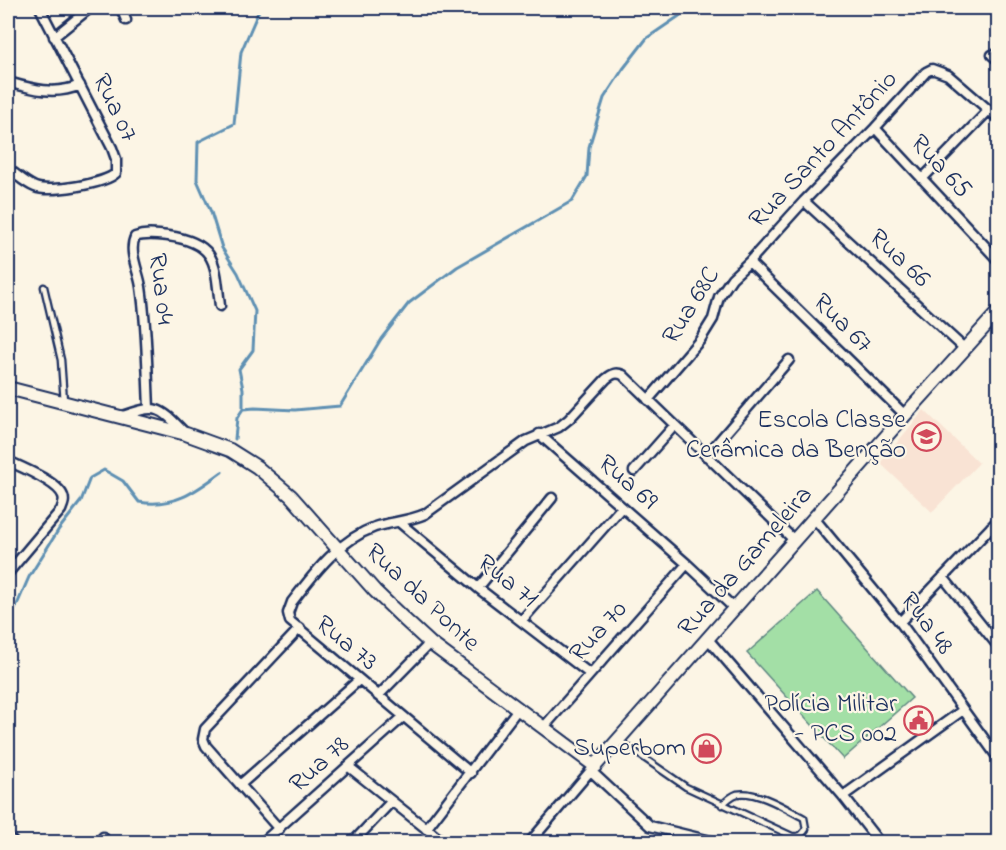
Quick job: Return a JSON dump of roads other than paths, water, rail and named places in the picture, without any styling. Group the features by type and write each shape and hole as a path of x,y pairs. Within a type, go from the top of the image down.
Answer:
{"street":[{"name":"Rua 07","path":"8,169 30,185 43,189 90,183 112,177 117,167 116,159 40,8"},
{"path":"54,37 90,8"},
{"path":"120,8 126,20"},
{"name":"Rua Santo Antônio","path":"749,262 920,78 932,69 948,75 989,110"},
{"path":"8,82 52,92 63,92 80,85"},
{"path":"922,179 989,110 999,118"},
{"name":"Rua 65","path":"875,128 999,260"},
{"name":"Rua 66","path":"804,201 965,349"},
{"name":"Rua 04","path":"149,408 144,314 141,285 133,250 135,237 145,234 183,238 195,242 207,251 214,265 220,306"},
{"name":"Rua 68C","path":"648,400 700,340 713,320 719,297 732,278 749,262"},
{"name":"Rua 67","path":"749,262 905,415"},
{"name":"Rua da Gameleira","path":"530,843 794,540 999,312"},
{"path":"706,456 789,360"},
{"path":"300,628 290,621 289,608 337,550 361,533 425,514 514,449 539,434 559,427 611,374 623,375 794,540"},
{"name":"Rua da Ponte","path":"8,388 186,434 230,450 257,467 291,496 375,591 430,642 593,769"},
{"path":"120,417 149,408 162,412 186,434"},
{"path":"634,471 674,426"},
{"name":"Rua 69","path":"539,434 735,609"},
{"path":"8,461 45,479 59,489 64,498 61,510 8,573"},
{"path":"478,588 552,498"},
{"path":"522,620 622,507"},
{"name":"Rua 48","path":"814,518 900,622 997,754"},
{"path":"900,622 999,520"},
{"name":"Rua 71","path":"399,522 478,588 590,674"},
{"path":"991,527 999,536"},
{"name":"Rua 70","path":"543,728 687,564"},
{"path":"943,577 999,646"},
{"name":"Rua 73","path":"241,784 206,746 204,733 219,713 300,628 471,773"},
{"path":"708,639 843,796 879,843"},
{"path":"378,696 430,642"},
{"path":"279,829 241,784 359,680"},
{"path":"426,829 518,710"},
{"path":"843,796 963,710"},
{"name":"Rua 78","path":"263,843 403,717"},
{"path":"349,767 443,843"},
{"path":"593,769 650,826 715,843"},
{"path":"353,843 391,802"},
{"path":"8,837 13,843"}],"lane":[{"path":"44,286 61,360 64,402"},
{"path":"618,740 686,787 722,805 792,836 803,835 806,829 804,818 765,798 738,794 730,797 722,805"}],"waterway":[{"path":"235,439 237,418 243,409 243,389 239,369 253,350 255,311 238,273 222,248 211,212 197,180 198,142 234,124 241,52 260,8"},
{"path":"243,409 295,410 340,406 381,339 409,303 457,267 572,201 587,176 589,147 604,98 647,38 691,8"},
{"path":"8,618 13,614 29,577 59,529 81,501 90,478 104,470 123,481 139,502 163,503 184,497 222,472"}],"place":[{"name":"Escola Classe Cerâmica da Benção","path":"927,436"},
{"name":"Polícia Militar - PCS 002","path":"918,720"},
{"name":"Superbom","path":"707,749"}]}
